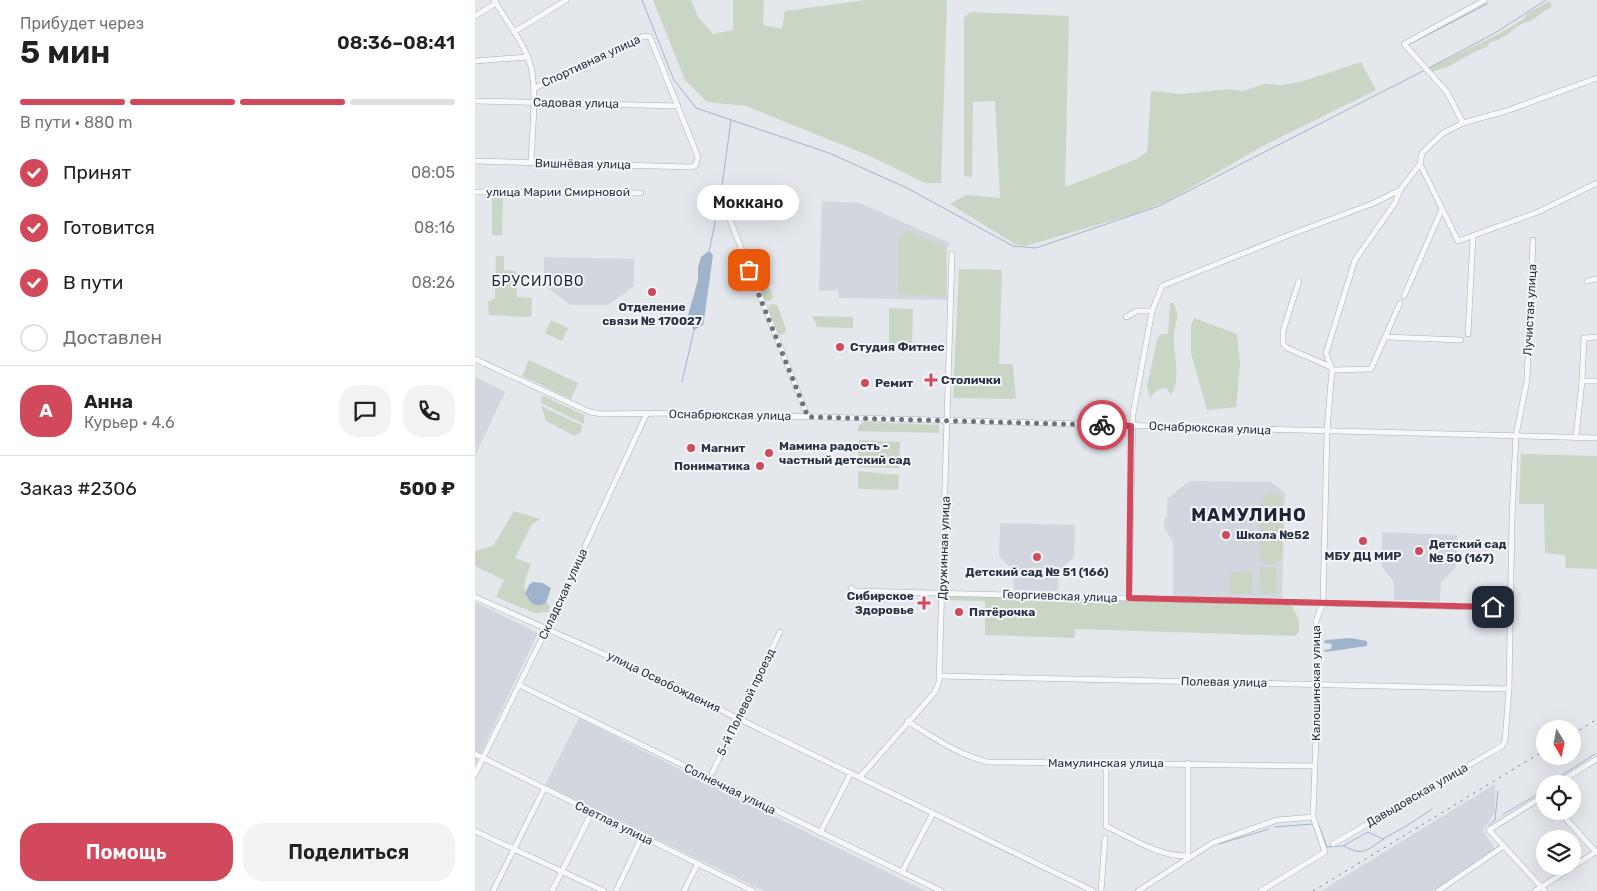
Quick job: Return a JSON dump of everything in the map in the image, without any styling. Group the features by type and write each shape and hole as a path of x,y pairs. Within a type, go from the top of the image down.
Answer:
{"street":[{"path":"514,32 566,0"},
{"path":"1463,123 1447,92 1406,49 1405,43 1485,0"},
{"path":"475,16 495,2 528,57 533,89 531,163"},
{"name":"Спортивная улица","path":"533,89 644,36 650,37 677,106"},
{"path":"475,61 528,57"},
{"path":"1597,78 1463,123 1443,133 1428,145 1422,153 1421,164 1458,241 1537,212 1597,183"},
{"name":"Садовая улица","path":"475,101 677,106"},
{"name":"Вишнёвая улица","path":"475,161 695,166 698,158 677,106"},
{"path":"1129,598 1131,426 1152,312 1162,286 1374,203 1400,190 1421,164"},
{"name":"Калошинская улица","path":"1313,819 1318,684 1316,620 1323,603 1327,431 1332,369 1326,353 1355,260 1395,204 1400,190"},
{"name":"улица Марии Смирновой","path":"475,192 641,193"},
{"path":"1403,296 1442,209"},
{"path":"730,220 808,417"},
{"path":"1468,334 1473,236"},
{"name":"Лучистая улица","path":"1502,746 1507,733 1509,689 1509,608 1516,435 1527,380 1533,240"},
{"name":"Дружинная улица","path":"939,676 952,254"},
{"path":"1587,281 1597,279"},
{"path":"1299,280 1283,331 1283,344 1287,348 1332,369 1371,369 1401,303"},
{"path":"1126,317 1137,311 1152,312"},
{"path":"1386,337 1461,340"},
{"path":"1576,437 1584,338 1597,337"},
{"name":"Оснабрюкская улица","path":"475,359 590,412 602,414 647,413 1597,438"},
{"path":"1582,381 1597,382"},
{"name":"Складская улица","path":"475,774 547,628 647,413"},
{"name":"Георгиевская улица","path":"851,588 855,591 1509,608"},
{"name":"улица Освобождения","path":"475,597 547,628 738,718 1093,891"},
{"name":"5-й Полевой проезд","path":"712,773 780,632"},
{"path":"860,777 907,721 935,692 939,676"},
{"name":"Полевая улица","path":"939,676 1509,689"},
{"name":"Солнечная улица","path":"519,685 941,891"},
{"name":"Мамулинская улица","path":"907,721 951,748 971,758 987,762 1315,766"},
{"name":"Давыдовская улица","path":"1333,844 1502,746"},
{"name":"Светлая улица","path":"475,754 753,891"},
{"path":"1571,775 1597,759"},
{"path":"1188,763 1188,856"},
{"path":"1106,764 1106,826 1161,852 1179,857 1188,856"},
{"path":"820,833 851,773"},
{"path":"493,891 544,789"},
{"path":"1536,801 1489,830 1543,889"},
{"path":"552,891 592,812"},
{"path":"902,872 933,813"},
{"path":"1138,891 1145,889 1188,856 1212,843 1277,820 1313,819 1325,852 1261,891"},
{"path":"1535,891 1543,889 1597,852 1567,820"},
{"path":"475,831 604,891"},
{"path":"616,891 641,836"},
{"path":"1101,891 1105,838"},
{"path":"1437,891 1504,846"},
{"path":"684,891 698,863"}],"shaded area":[{"path":"822,201 860,203 950,243 947,249 947,300 839,298 838,290 819,291"},
{"path":"544,257 634,259 634,286 608,305 570,305 544,285"},
{"path":"475,377 505,392 475,456"},
{"name":"Школа №52","path":"1189,481 1271,482 1285,493 1282,598 1173,596 1173,542 1164,527 1164,519 1167,516 1167,499"},
{"name":"Детский сад № 51 (166)","path":"1000,523 1075,525 1074,557 1059,571 1058,591 1014,590 1014,571 999,556"},
{"name":"Детский сад № 50 (167)","path":"1382,532 1457,535 1456,567 1441,582 1440,601 1394,600 1394,582 1382,567"},
{"path":"475,602 538,633 475,765"},
{"path":"579,718 740,800 926,891 764,891 545,785"},
{"path":"1495,784 1495,812 1483,831 1496,850 1434,891 1321,891"}],"green space":[{"path":"653,0 691,0 698,17 713,34 733,30 733,0 764,0 763,25 782,29 785,11 866,0 947,0 941,183 925,183 870,156 746,106 707,102 685,80"},
{"path":"1550,1 1550,9 1522,24 1502,38 1490,42 1487,47 1450,66 1429,71 1429,68 1499,34 1525,18 1526,14"},
{"path":"970,12 1069,16 1065,187 1137,159 1147,152 1151,91 1182,94 1229,89 1243,91 1264,84 1282,85 1300,82 1361,62 1376,90 1261,147 1170,200 1131,215 1025,246 1015,244 950,204 966,195 1000,198 995,101 973,102 972,177 964,176 964,18"},
{"path":"492,198 503,198 502,235 492,235"},
{"path":"907,230 940,245 946,245 946,297 898,294 899,239"},
{"path":"496,256 504,256 504,270 516,271 517,297 532,298 531,317 489,315 488,302 495,298"},
{"path":"760,264 773,297 770,301 764,300 751,267"},
{"path":"959,269 1002,270 999,364 1013,364 1016,399 953,398"},
{"path":"1170,303 1173,303 1177,313 1174,332 1176,381 1171,395 1166,388 1157,390 1150,398 1147,386 1157,340 1161,334 1168,334"},
{"path":"771,304 777,305 786,329 785,333 781,335 778,333 768,309"},
{"path":"889,308 913,309 912,347 889,347"},
{"path":"812,316 853,317 853,328 817,327"},
{"path":"1194,318 1237,334 1240,365 1236,407 1207,410 1191,353 1191,325"},
{"path":"551,320 568,328 562,341 545,333"},
{"path":"529,360 578,383 571,399 522,376"},
{"path":"544,396 584,415 584,424 541,403 541,397"},
{"path":"541,406 583,426 580,433 575,436 546,421"},
{"path":"864,422 939,425 939,433 857,431 859,425"},
{"path":"859,440 900,442 899,468 858,467"},
{"path":"1521,454 1597,456 1597,569 1566,568 1565,555 1545,553 1544,504 1519,504"},
{"path":"858,471 899,475 898,490 858,489"},
{"path":"1272,492 1281,496 1283,505 1282,557 1276,563 1268,564 1259,557 1260,504 1264,496"},
{"path":"514,511 540,519 532,524 515,558 531,564 525,585 527,599 542,605 546,603 550,606 548,612 535,613 496,597 504,580 475,566 475,551 493,546"},
{"path":"1260,567 1276,567 1275,594 1259,594"},
{"path":"1230,572 1252,573 1251,594 1229,594"},
{"path":"948,595 1291,604 1299,620 1299,632 1295,636 1075,629 1075,638 985,635 985,601 948,600"}],"water":[{"path":"709,251 713,255 704,320 703,325 694,330 687,319 698,280 698,267 701,257"},
{"path":"533,582 543,583 551,588 546,603 543,605 536,605 531,602 525,593"},
{"path":"1350,638 1367,641 1367,646 1325,652 1324,650 1331,649 1332,644 1324,643 1325,640"}],"waterway":[{"path":"642,0 674,80 696,108 829,153 907,188 1013,246 1036,248 1159,206 1423,71"},
{"path":"1429,68 1495,33 1546,0"},
{"path":"1408,45 1487,4"},
{"path":"709,252 721,193 731,120"},
{"path":"682,382 694,330"},
{"path":"1562,775 1595,754"},
{"path":"1489,825 1495,820 1498,791"},
{"path":"1502,815 1536,794"},
{"path":"1319,826 1327,847 1343,846 1368,832 1383,839 1432,809"},
{"path":"1274,827 1313,824"},
{"path":"1219,844 1269,829"},
{"path":"1344,846 1361,852 1384,839"}],"railway":[{"path":"1581,729 1597,719"},
{"path":"1313,891 1536,755"}],"way so far":[{"path":"749,270 808,417 1102,425"}],"place":[{"name":"Моккано","path":"749,270"},
{"name":"Отделение связи № 170027","path":"652,292"},
{"name":"Студия Фитнес","path":"840,347"},
{"name":"Столички","path":"931,380"},
{"name":"Ремит","path":"865,383"},
{"name":"Магнит","path":"691,448"},
{"name":"Мамина радость - частный детский сад","path":"769,453"},
{"name":"Пониматика","path":"760,466"},
{"name":"Школа №52","path":"1226,535"},
{"name":"МБУ ДЦ МИР","path":"1363,541"},
{"name":"Детский сад № 50 (167)","path":"1419,551"},
{"name":"Детский сад № 51 (166)","path":"1037,557"},
{"name":"Сибирское Здоровье","path":"924,603"},
{"name":"Пятёрочка","path":"959,612"}],"district":[{"name":"БРУСИЛОВО","path":"538,281"},
{"name":"МАМУЛИНО","path":"1249,515"}],"route":[{"path":"1102,425 1131,426 1129,598 1493,607"}]}
